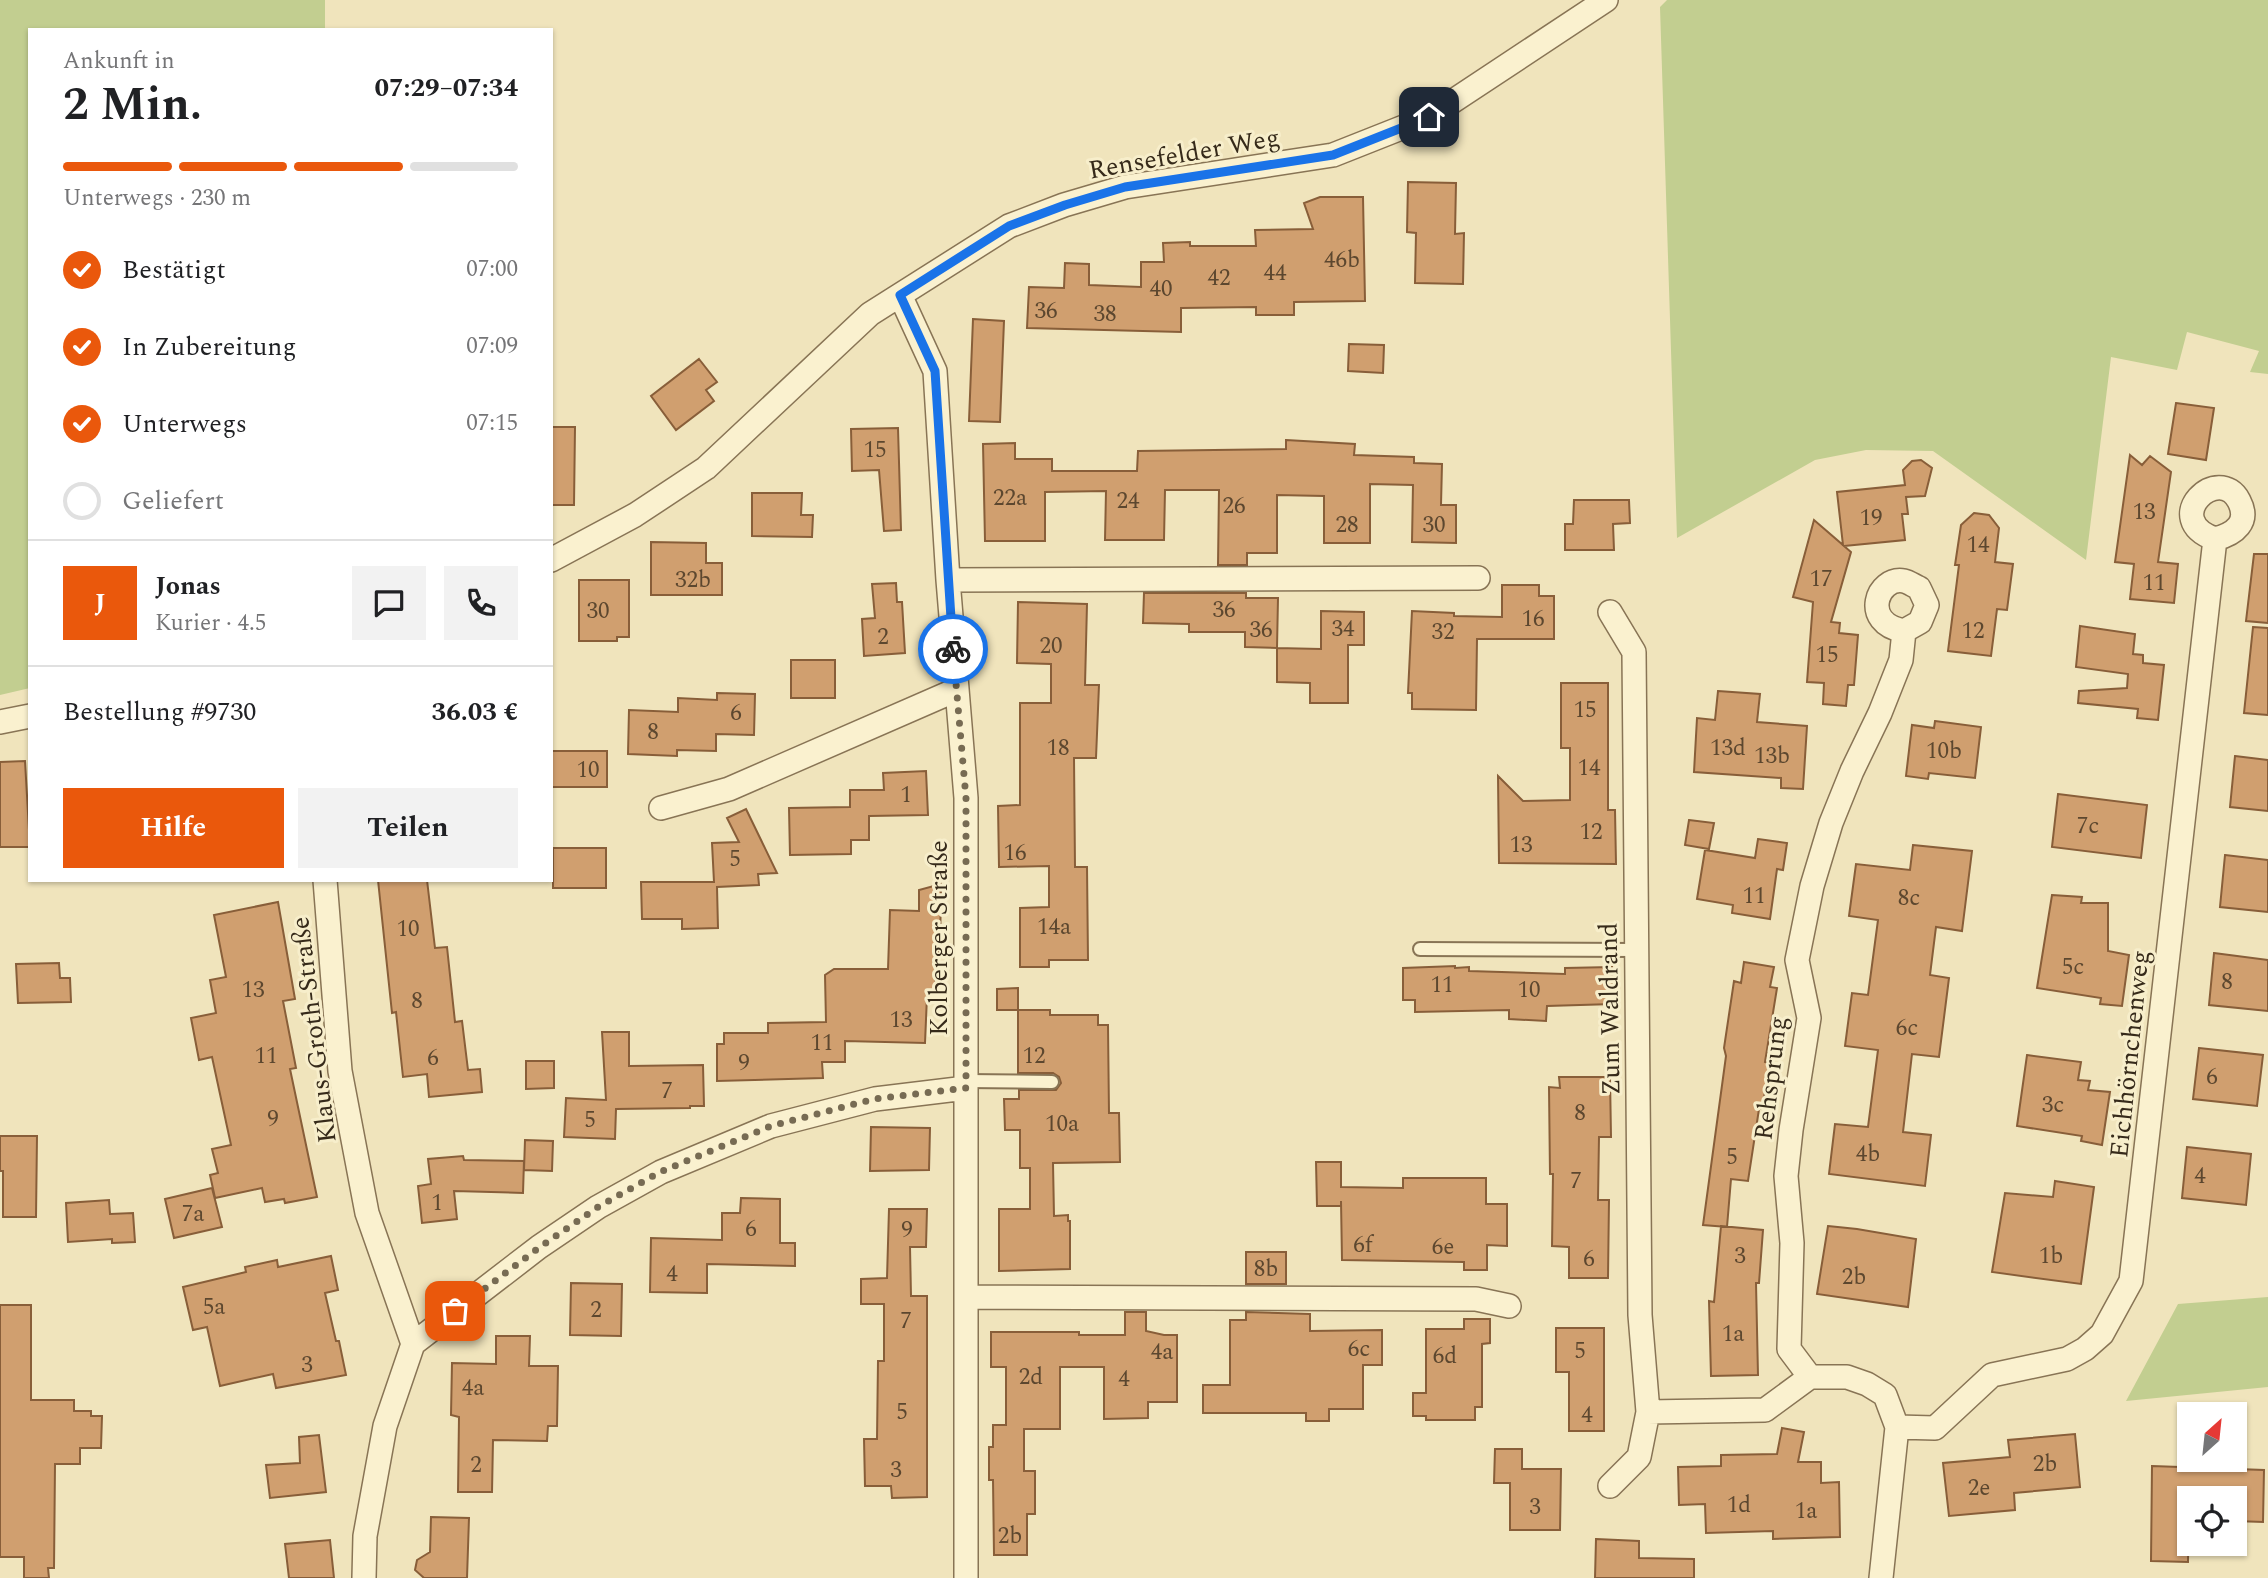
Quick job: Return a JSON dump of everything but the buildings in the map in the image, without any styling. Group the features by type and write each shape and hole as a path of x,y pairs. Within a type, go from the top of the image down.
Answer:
{"street":[{"name":"Rensefelder Weg","path":"553,559 635,515 706,468 870,314 1009,226 1125,187 1333,155 1429,117 1606,0"},
{"name":"Kolberger Straße","path":"900,295 935,371 948,580 966,798 966,1578"},
{"name":"Eichhörnchenweg","path":"1897,1427 1935,1428 1992,1375 2067,1359 2085,1349 2102,1334 2131,1281 2215,538"},
{"path":"948,580 1478,578"},
{"name":"Zum Waldrand","path":"1610,612 1634,652 1640,1315 1648,1412 1639,1457 1610,1486"},
{"name":"Rehsprung","path":"1810,1377 1788,1349 1792,1243 1786,1176 1809,1018 1797,960 1812,886 1831,823 1901,660 1904,631"},
{"path":"661,808 729,789 956,690"},
{"path":"0,722 28,716"},
{"name":"Klaus-Groth-Straße","path":"325,882 340,1071 367,1213 413,1343"},
{"path":"364,1578 365,1536 386,1426 413,1343 549,1240 598,1207 660,1172 771,1126 874,1099 966,1085"},
{"path":"967,1297 1476,1299 1509,1306"},
{"path":"1648,1412 1765,1410 1810,1377 1847,1377 1867,1384 1885,1395 1897,1427 1881,1578"}],"lane":[{"path":"1420,949 1637,950"},
{"path":"966,1085 1052,1082"}],"green space":[{"path":"0,0 325,0 325,28 28,28 28,688 0,695"},
{"path":"1667,0 2268,0 2268,374 2250,372 2259,351 2187,332 2177,370 2111,357 2086,560 1933,451 1866,450 1815,460 1677,538 1660,7"},
{"path":"2268,1297 2268,1387 2126,1401 2178,1304"}],"way so far":[{"path":"455,1311 598,1207 660,1172 771,1126 874,1099 966,1088 966,798 953,649"}],"route":[{"path":"953,649 935,371 900,295 1009,226 1065,205 1125,187 1333,155 1429,117"}]}
